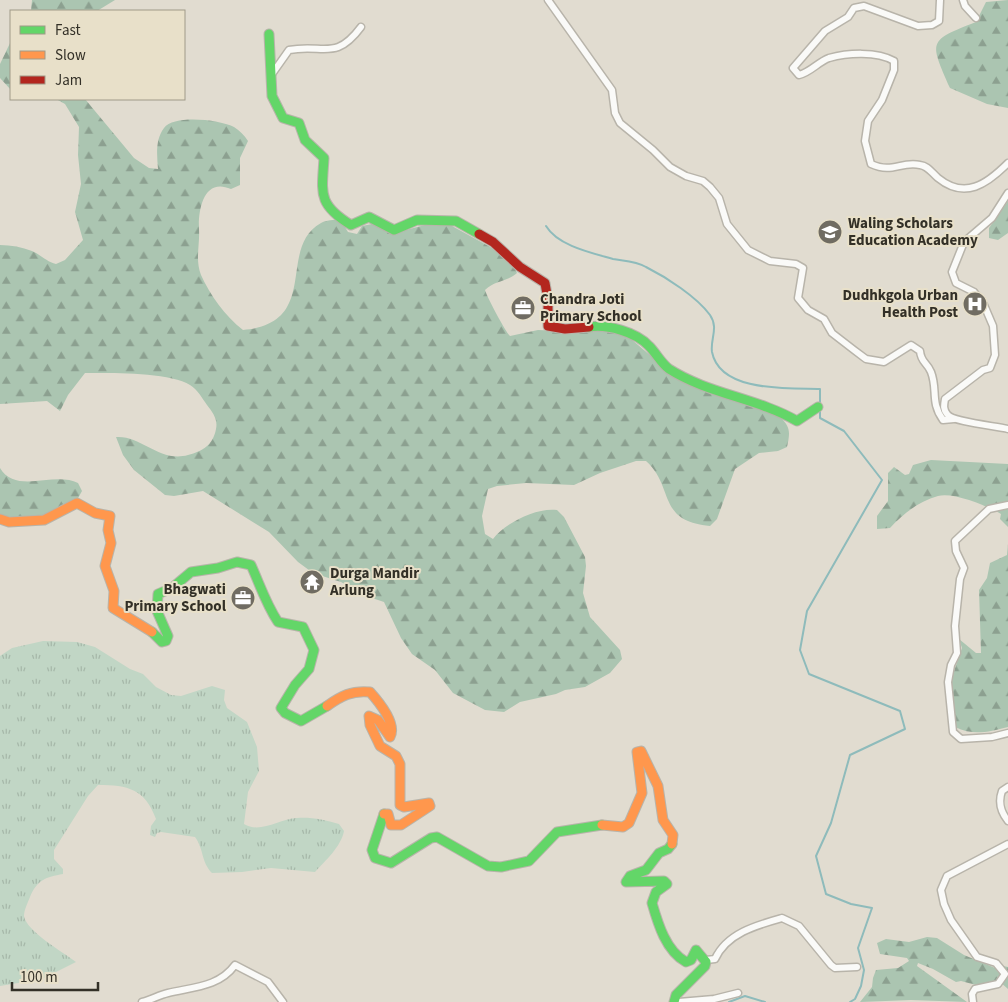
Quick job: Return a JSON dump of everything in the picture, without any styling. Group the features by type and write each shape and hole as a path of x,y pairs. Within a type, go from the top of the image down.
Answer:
{"street":[{"path":"548,0 612,90 615,113 620,123 653,150 670,167 686,176 704,181 719,198 727,224 748,250 770,261 796,264 803,268 798,298 808,310 824,319 832,333 866,358 884,362 912,344 920,351 920,360 931,373 935,405 937,412 943,420 954,419 1008,429"},
{"path":"940,0 939,21 932,25 918,26 864,6 854,8 848,17 825,31 793,68 799,75 808,73 827,58 856,54 888,57 894,61 894,70 889,84 882,100 868,121 866,141 871,164 882,169 916,164 926,166 947,184 967,188 992,179 1008,163"},
{"path":"962,0 976,18"},
{"path":"272,74 289,50 336,48 347,44 361,27"},
{"path":"269,34 272,96 278,113 283,118 300,123 305,140 324,158 321,185 324,198 343,221 351,225 369,217 394,230 417,220 456,221 493,242 524,270 545,283 548,300 548,326 564,330 606,327 634,336 648,344 657,359 670,370 722,392 776,409 797,420 818,407"},
{"path":"954,419 948,416 944,408 945,399 983,370 990,368 995,349 993,326 984,305 974,292 956,283 952,272 964,242 992,218 1008,193"},
{"path":"0,519 9,522 44,520 52,514 77,503 95,513 110,516 108,530 111,543 105,566 114,591 113,608 124,618 151,629 162,642 166,641 168,636 158,614 156,599 158,594 172,588 191,572 218,568 237,562 251,565 263,592 265,603 278,622 303,627 314,650 308,669 286,698 281,708 285,713 301,721 341,696 353,691 370,692 379,702 392,730 390,737 378,720 369,716 370,725 380,746 396,756 400,764 400,805 413,806 429,803 430,806 401,825 391,826 388,814 384,813 372,850 375,858 385,862 398,860 431,838 437,837 488,866 517,865 535,856 550,837 557,832 603,825 623,827 629,823 642,793 637,752 641,751 658,786 661,814 672,830 673,842 668,849 660,853 646,870 630,876 626,882 645,883 664,880 667,884 656,892 652,903 667,941 681,961 691,960 696,950 706,960"},
{"path":"1008,505 989,510 955,541 956,551 964,568 960,579 955,626 957,653 951,665 948,682 953,732 961,739 992,737 1008,733"},
{"path":"1008,788 1002,791 998,800 1003,814 1008,821"},
{"path":"973,1002 972,994 975,989 998,984 1005,974 996,963 976,957 951,920 944,904 941,890 946,876 1008,844"},
{"path":"706,960 715,959 718,953 739,934 782,918 799,926 835,968 857,966"},
{"path":"674,1002 676,995 705,966 706,960"},
{"path":"142,1002 168,993 207,985 227,976 235,965 268,982 283,1002"},
{"path":"679,1002 714,999 738,993"}],"green space":[{"path":"32,0 115,0 99,10 31,10"},
{"path":"1008,0 1008,108 987,104 950,88 936,51 937,44 941,39 976,22 986,2"},
{"path":"10,43 10,89 0,78 0,64"},
{"path":"58,100 86,100 134,158 149,168 158,169 157,148 159,138 164,128 177,121 198,120 228,124 245,137 248,141 240,158 240,185 231,189 222,186 214,187 204,197 199,221 198,258 201,275 209,290 224,312 243,330 267,324 282,314 291,300 301,249 308,234 321,223 340,219 348,232 357,234 362,226 372,224 398,232 425,225 452,226 492,248 513,265 517,273 493,284 485,290 496,314 510,336 538,330 585,332 596,328 605,329 631,339 678,379 780,417 789,430 787,447 778,451 759,453 735,469 717,519 710,526 693,523 681,517 674,510 661,481 646,461 636,461 600,473 574,485 526,483 497,486 488,489 482,516 485,534 493,539 513,522 540,511 557,510 564,517 585,557 583,593 590,617 620,650 622,659 610,673 585,687 565,690 556,694 520,702 504,712 485,710 453,693 435,670 412,654 401,638 384,602 366,596 341,582 313,573 298,562 269,532 203,491 174,496 165,495 134,470 123,455 116,437 134,440 168,455 178,456 198,452 210,443 215,435 216,422 214,416 200,394 190,385 155,375 85,373 68,395 60,411 47,401 0,404 0,245 16,246 28,250 56,264 65,260 83,240 75,212 81,184 78,155 79,127 65,104"},
{"path":"1008,201 1008,233 998,240 989,238 989,228"},
{"path":"931,460 1008,464 1008,527 1000,519 1001,514 979,504 945,495 931,498 918,505 890,528 877,529 877,516 888,501 888,473 894,467 905,475 909,474 913,465"},
{"path":"0,468 7,476 16,480 68,480 78,483 82,491 77,500 34,519 0,516"},
{"path":"1008,544 1008,727 987,732 968,732 955,727 951,680 962,648 959,639 976,653 981,653 979,590 987,578 990,563 1007,555"},
{"path":"43,641 77,642 95,647 130,669 143,674 156,687 171,695 181,696 212,686 225,690 224,700 227,708 247,722 257,747 259,771 248,792 244,824 250,827 263,827 290,819 318,819 339,824 344,831 340,843 315,872 271,868 242,872 212,873 208,869 195,837 161,832 157,833 155,837 150,835 151,826 156,819 147,801 141,795 127,788 98,785 88,796 54,850 54,859 63,869 63,874 52,876 39,883 33,891 24,914 26,922 38,935 76,962 42,979 0,986 0,656 12,648"},
{"path":"927,937 937,938 964,955 1000,970 1003,966 1008,967 1008,989 1000,982 976,985 961,981 956,982 918,963 917,966 967,1002 911,1000 860,1002 872,987 876,970 898,968 909,961 907,958 880,954 877,943 886,939 909,942"}],"waterway":[{"path":"546,226 551,233 567,244 595,254 642,265 681,288 704,308 713,320 712,352 718,365 728,375 758,386 820,389 820,404"},
{"path":"820,409 820,418 844,431 882,480 807,611 800,650 809,674 900,711 905,729 850,755 831,823 816,856 826,894 851,904 872,908 858,948 864,970 861,986 855,999 850,1002"},
{"path":"729,1002 745,996 765,1002"}],"traffic: fast":[{"path":"269,34 272,96 283,118 299,123 305,140 324,158 324,197 332,211 351,225 369,217 394,230 417,220 456,221 479,234"},
{"path":"589,327 612,328 629,333 649,346 669,369 684,377 782,413 797,421 818,407"},
{"path":"152,632 162,642 166,641 168,636 157,611 158,594 172,588 191,572 218,568 237,562 251,565 278,622 303,627 314,650 309,669 295,685 281,708 285,713 301,721 327,706"},
{"path":"384,814 372,850 375,858 391,863 431,838 437,837 488,866 501,867 529,861 557,832 602,825"},
{"path":"672,844 668,849 659,853 646,870 630,876 626,882 664,881 667,884 656,892 652,903 657,920 668,944 686,962 691,960 696,950 706,962 705,966 676,995 674,1002"}],"traffic: slow":[{"path":"0,519 9,522 44,520 77,503 95,513 110,516 108,530 111,543 105,566 114,591 113,608 152,632"},
{"path":"327,706 347,694 370,692 386,713 391,726 392,732 390,737 378,720 369,716 370,725 380,746 396,756 400,764 400,805 404,807 429,803 430,806 401,825 391,825 388,814 384,814"},
{"path":"602,825 623,827 629,823 642,793 637,752 641,751 658,786 663,820 673,835 672,844"}],"traffic: jam":[{"path":"479,234 493,242 520,267 545,283 548,300 548,326 565,329 589,327"}],"place":[{"name":"Waling Scholars Education Academy","path":"830,232"},
{"name":"Dudhkgola Urban Health Post","path":"975,304"},
{"name":"Chandra Joti Primary School","path":"523,308"},
{"name":"Durga Mandir Arlung","path":"312,582"},
{"name":"Bhagwati Primary School","path":"243,598"}]}
